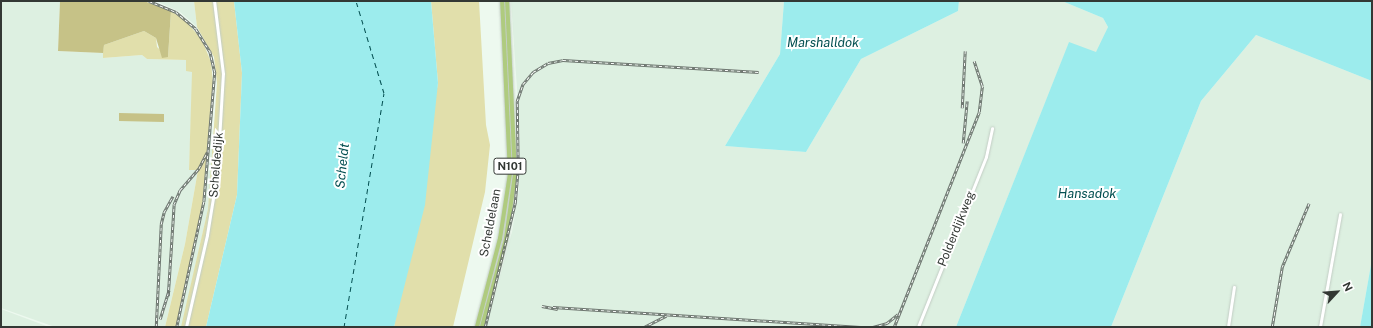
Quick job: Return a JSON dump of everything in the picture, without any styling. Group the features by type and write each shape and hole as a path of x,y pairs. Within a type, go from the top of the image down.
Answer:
{"main road":[{"name":"Scheldelaan","path":"477,327 500,239 508,200 508,117 502,1"},
{"name":"Scheldelaan","path":"482,327 510,218 514,175 512,86 507,1"},
{"path":"504,38 509,37"},
{"path":"507,87 512,86"},
{"path":"508,117 513,117"},
{"path":"480,314 486,312"}],"street":[{"name":"Scheldedijk","path":"186,327 209,229 217,166 222,74 214,1"},
{"name":"Polderdijkweg","path":"918,327 986,157 992,129"},
{"path":"1320,327 1340,215"},
{"path":"1228,327 1234,287"}],"shaded area":[{"path":"1,1 60,1 58,51 103,53 103,58 142,55 147,59 186,60 193,71 189,169 198,170 185,244 165,327 55,327 1,308"},
{"path":"60,1 144,1 171,11 168,57 162,58 156,38 144,31 104,45 103,53 58,51"},
{"path":"156,1 194,1 197,27 180,12"},
{"path":"194,1 234,1 242,73 237,195 206,327 181,327 208,209 217,83 214,57 197,27"},
{"path":"431,1 479,1 486,125 490,145 485,192 453,327 394,327 438,83"},
{"path":"511,1 784,1 780,54 725,146 806,152 861,59 958,11 959,1 1062,1 1103,18 1108,27 1099,50 1096,53 1069,43 956,327 486,327 512,232 519,188 520,133"},
{"path":"171,11 185,20 202,40 211,62 213,83 202,209 176,327 165,327 185,244 198,170 189,170 192,72 186,71 186,60 147,59 142,55 103,58 103,51 104,45 144,31 156,38 157,47 168,57"},
{"path":"1256,35 1372,81 1372,259 1360,327 1111,327 1201,101"},
{"path":"119,113 164,114 164,122 119,121"},
{"path":"210,129 212,129 213,153 208,209 182,326 176,327 202,209"},
{"path":"1,309 49,327 1,327"}],"water":[{"name":"Scheldt","path":"234,1 431,1 438,83 425,205 394,327 206,327 237,195 242,73"},
{"name":"Marshalldok","path":"784,1 959,1 958,11 861,59 806,152 725,146 780,54"},
{"name":"Hansadok","path":"1062,1 1372,1 1372,81 1256,35 1201,101 1111,327 956,327 1069,42 1096,52 1108,27 1103,18"},
{"path":"1372,259 1372,327 1360,327"}],"ferry route":[{"path":"344,327 384,93 356,1"}],"railway":[{"path":"149,1 176,12 196,29 210,51 215,72 204,202 177,327"},
{"path":"962,108 965,51"},
{"path":"485,327 515,203 518,167 517,101 523,84 533,72 548,63 563,60 759,72"},
{"path":"894,327 979,112 982,86 974,61"},
{"path":"963,143 967,101"},
{"path":"168,296 174,204 180,190 199,168 207,152"},
{"path":"156,327 161,224 164,212 173,196"},
{"path":"1272,327 1282,267 1309,203"},
{"path":"160,319 169,290"},
{"path":"542,306 558,309"},
{"path":"553,307 864,327"},
{"path":"873,327 887,323 898,314"},
{"path":"644,327 666,316"}]}
